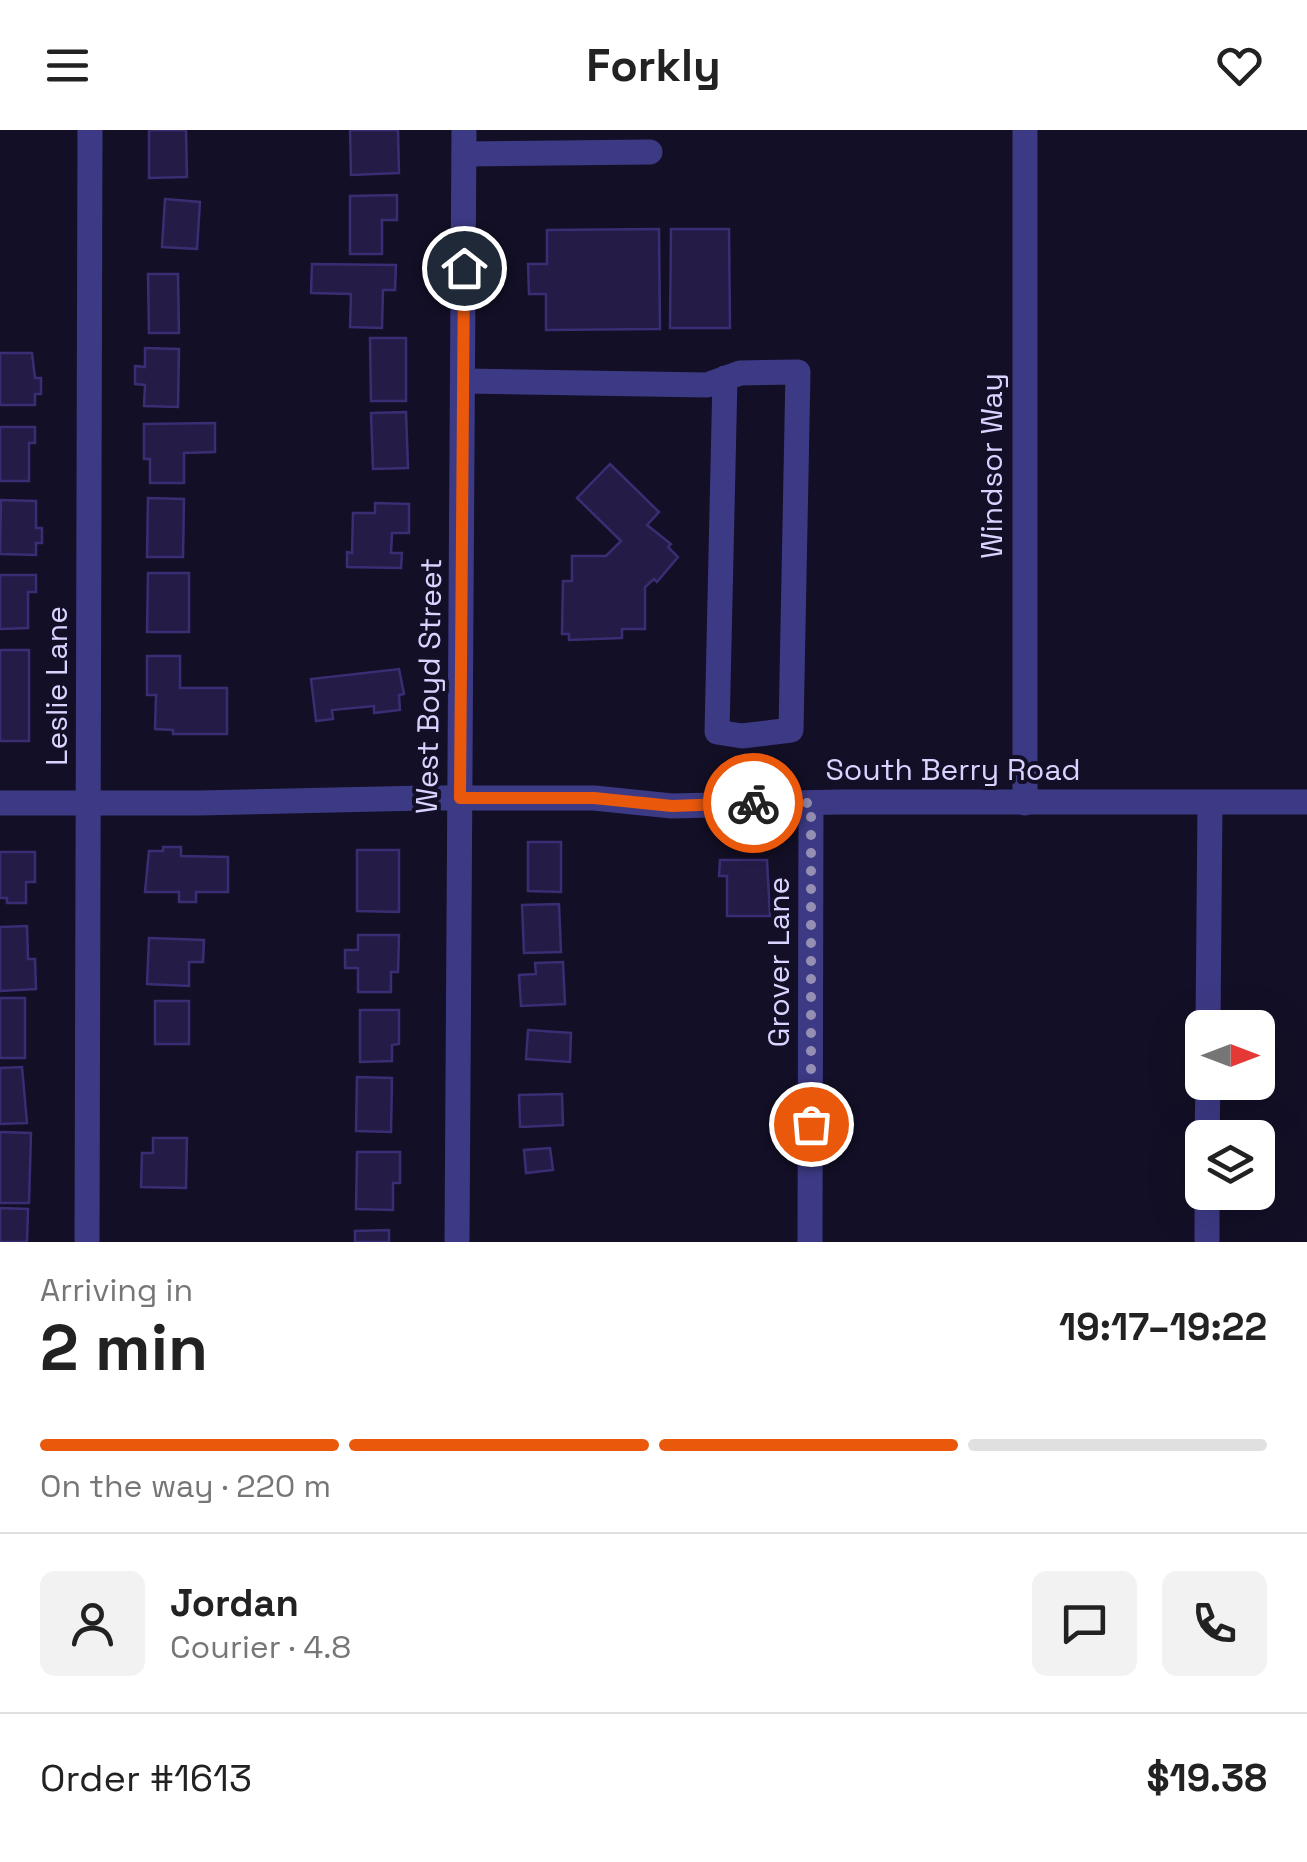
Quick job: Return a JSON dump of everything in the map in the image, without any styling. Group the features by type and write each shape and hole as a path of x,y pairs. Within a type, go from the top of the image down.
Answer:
{"street":[{"name":"Leslie Lane","path":"87,1242 90,130"},
{"name":"Windsor Way","path":"1024,130 1025,803"},
{"path":"464,142 650,152"},
{"name":"West Boyd Street","path":"456,1242 464,142"},
{"path":"465,381 707,385 725,378 740,373 798,372 791,730 742,736 717,732 725,378"},
{"name":"South Berry Road","path":"0,803 460,798 594,798 672,806 1307,802"},
{"name":"Grover Lane","path":"810,1242 811,803"},
{"path":"1208,1010 1210,803"},
{"path":"1207,1210 1207,1242"}],"building":[{"path":"149,130 186,130 187,177 149,178"},
{"path":"350,130 398,130 399,173 351,175"},
{"path":"397,195 397,220 382,220 382,254 350,254 350,196"},
{"path":"165,199 200,202 197,249 162,247"},
{"path":"659,229 660,329 546,330 546,294 529,294 528,264 547,264 547,230"},
{"path":"671,229 729,229 730,328 670,328"},
{"path":"312,264 396,265 395,290 383,290 382,328 350,327 351,294 311,293"},
{"path":"148,274 178,274 179,333 149,333"},
{"path":"370,338 406,338 406,401 371,401"},
{"path":"145,348 179,349 178,407 144,406 145,385 135,384 135,366 145,367"},
{"path":"0,353 32,353 35,378 41,378 41,394 35,394 35,405 0,405"},
{"path":"406,412 408,468 373,469 371,413"},
{"path":"215,423 215,452 184,453 184,483 150,483 150,459 144,459 144,424"},
{"path":"0,427 35,427 35,443 29,443 29,481 0,481"},
{"path":"610,464 659,512 647,525 671,544 668,547 678,557 657,582 654,579 645,587 645,629 622,629 622,638 569,640 569,634 562,634 563,581 572,581 572,556 606,556 621,541 577,498"},
{"path":"148,498 184,499 183,557 147,557"},
{"path":"1,500 36,501 36,528 42,528 42,543 36,543 36,555 0,554"},
{"path":"375,503 409,504 409,533 392,533 391,553 402,553 401,568 347,567 347,552 352,553 353,513 375,513"},
{"path":"148,573 189,573 189,632 147,632"},
{"path":"0,575 36,575 36,592 28,592 28,628 0,629"},
{"path":"0,650 29,650 29,741 0,741"},
{"path":"147,656 180,656 180,688 227,688 227,734 173,734 173,730 155,729 156,695 147,695"},
{"path":"399,669 404,694 399,695 400,710 374,713 374,706 332,710 333,719 316,721 311,679"},
{"path":"528,842 561,842 561,892 528,891"},
{"path":"163,847 181,847 181,856 228,857 228,892 196,892 196,902 179,902 179,892 145,892 149,851 163,851"},
{"path":"357,850 399,850 399,912 357,911"},
{"path":"0,852 35,852 35,882 26,882 26,903 7,903 7,898 0,898"},
{"path":"720,860 767,860 770,916 727,916 727,876 719,876"},
{"path":"559,904 561,952 524,953 522,905"},
{"path":"27,926 28,959 35,959 36,989 0,991 0,927"},
{"path":"358,935 399,935 398,972 391,972 391,992 358,992 358,968 345,968 345,950 358,950"},
{"path":"149,938 204,940 203,962 189,962 189,986 147,984"},
{"path":"563,962 565,1004 521,1006 519,975 536,974 535,963"},
{"path":"0,998 25,998 25,1058 0,1058"},
{"path":"155,1001 189,1001 189,1044 155,1044"},
{"path":"360,1010 399,1010 399,1044 392,1045 392,1061 360,1062"},
{"path":"528,1030 571,1033 570,1062 526,1059"},
{"path":"22,1067 27,1123 0,1124 0,1068"},
{"path":"357,1077 392,1078 391,1132 356,1131"},
{"path":"562,1094 563,1125 520,1127 519,1095"},
{"path":"0,1132 31,1133 29,1203 0,1203"},
{"path":"153,1138 187,1138 186,1188 141,1187 142,1153 153,1153"},
{"path":"550,1148 553,1170 526,1173 524,1150"},
{"path":"357,1152 400,1152 400,1183 393,1183 393,1210 356,1209"},
{"path":"0,1208 28,1209 27,1242 0,1242"},
{"path":"389,1230 389,1242 355,1242 355,1231"}],"way so far":[{"path":"753,803 811,803 811,1124"}],"route":[{"path":"464,268 460,798 594,798 672,806 753,803"}]}
